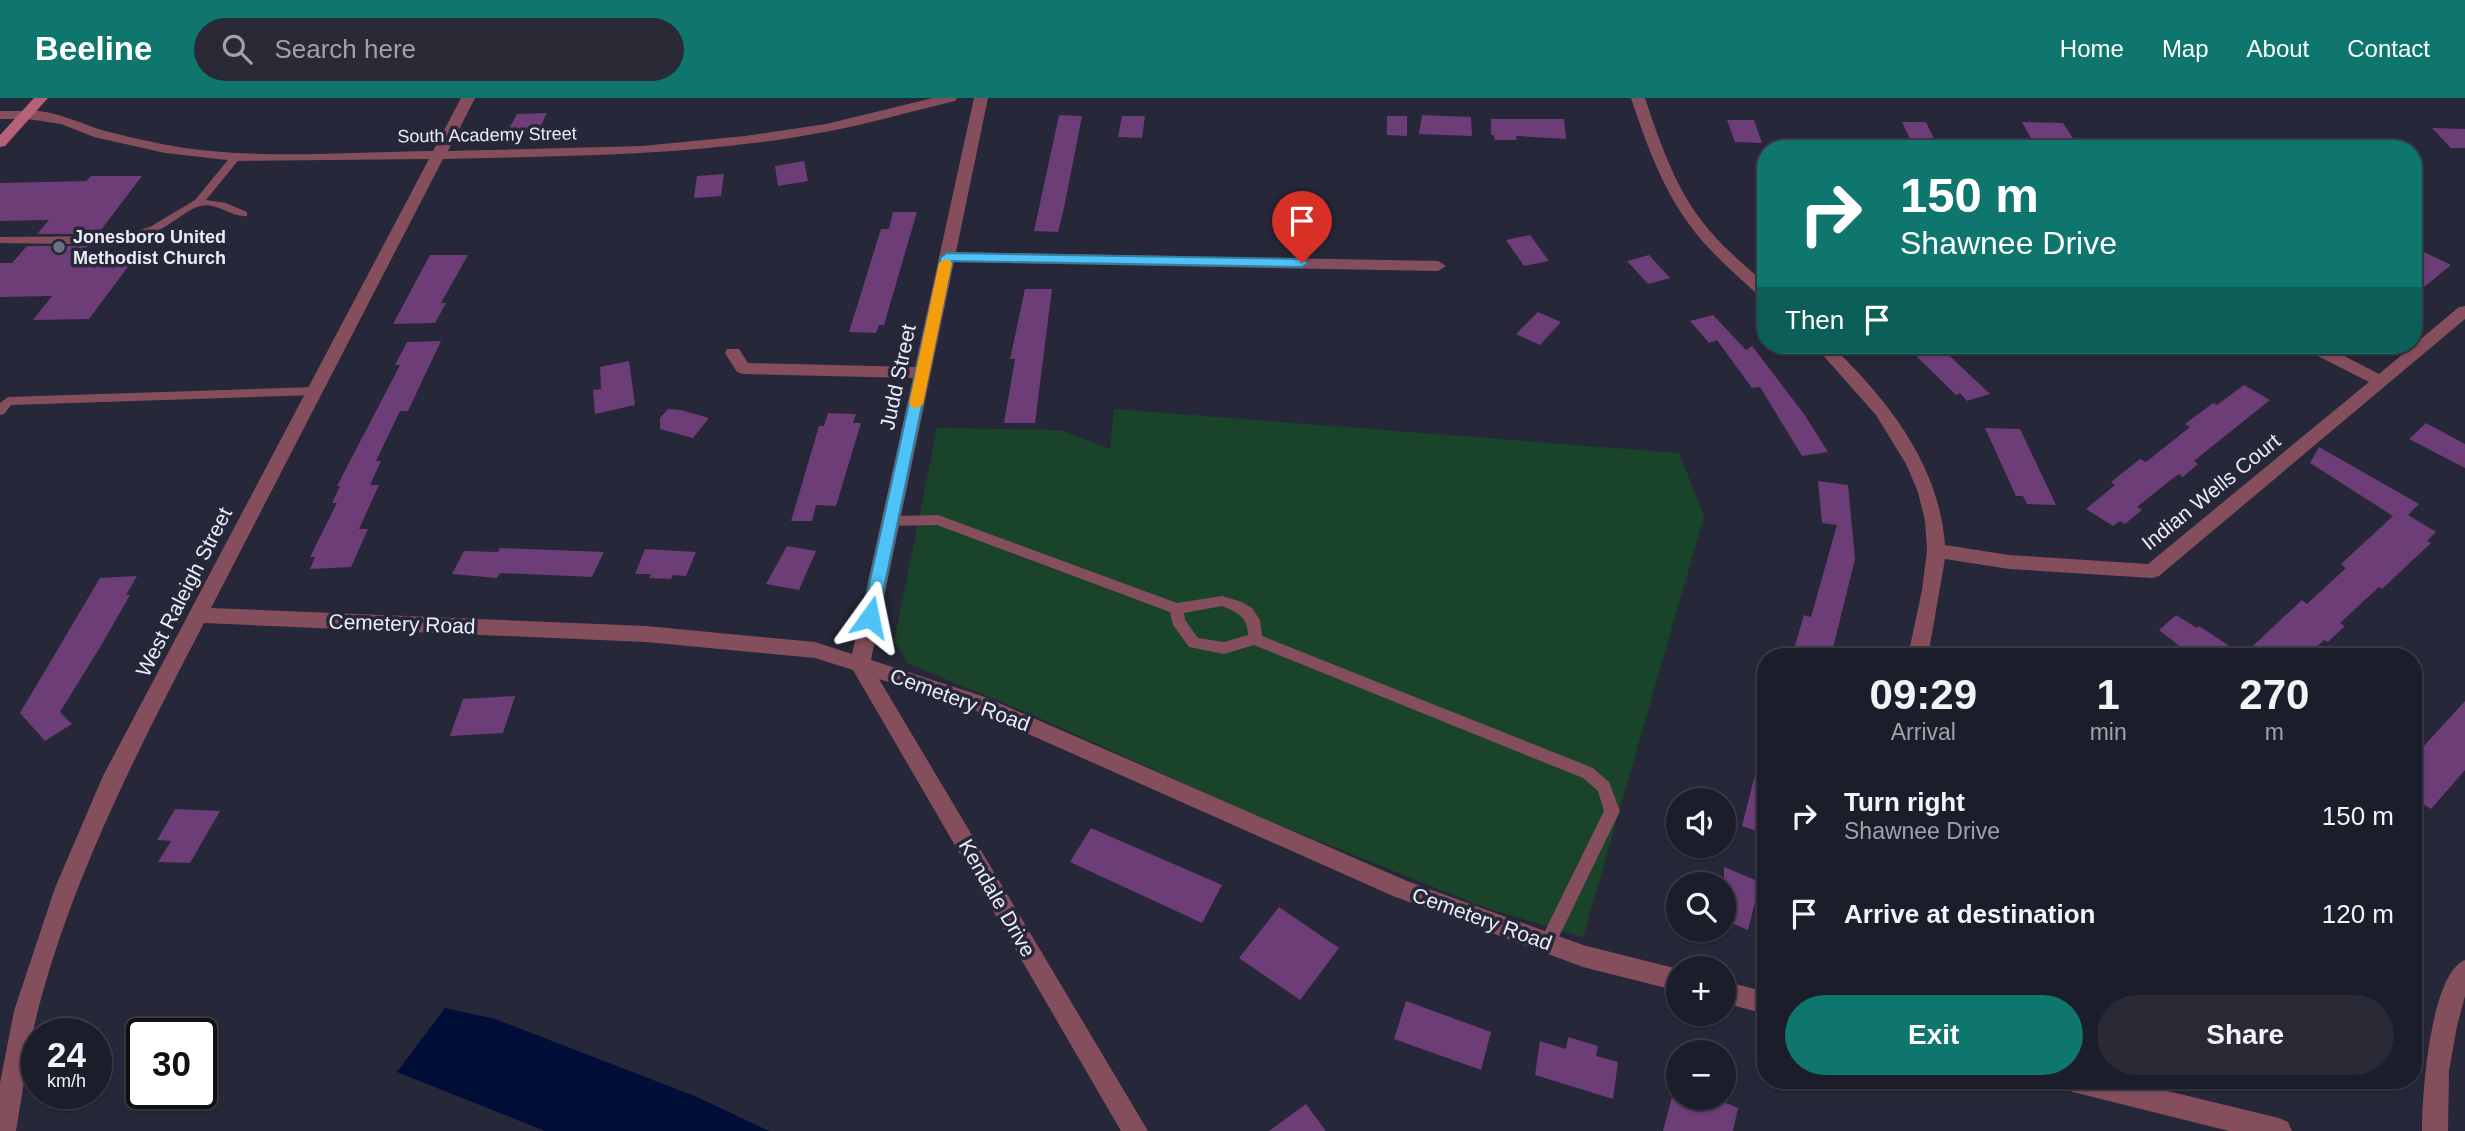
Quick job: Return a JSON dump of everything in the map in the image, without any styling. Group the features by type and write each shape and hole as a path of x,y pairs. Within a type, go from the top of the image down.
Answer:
{"main road":[{"path":"0,143 41,98"}],"street":[{"name":"West Raleigh Street","path":"3,1131 26,1011 66,887 114,776 468,98"},
{"name":"South Academy Street","path":"0,115 64,120 99,134 165,149 236,157 437,155 642,150 745,140 826,128 950,98"},
{"name":"Judd Street","path":"860,665 981,98"},
{"path":"1638,98 1654,145 1695,222 1721,253 1757,285"},
{"path":"947,257 1438,266"},
{"name":"Indian Wells Court","path":"2422,346 2465,311"},
{"path":"733,353 743,368 922,373"},
{"path":"1832,354 1854,375 1884,413 1910,454 1933,516 1936,551 1919,648"},
{"path":"2328,354 2380,381"},
{"name":"Indian Wells Court","path":"1936,551 2009,562 2152,570 2413,354"},
{"name":"Cemetery Road","path":"197,615 738,640 815,650 978,703 1401,889 1583,956 1666,977"},
{"name":"Kendale Drive","path":"860,665 1135,1131"},
{"path":"2435,1131 2434,1114 2443,1030 2465,971"},
{"path":"1736,995 1757,1001"},
{"path":"2109,1089 2279,1131"}],"lane":[{"path":"0,240 119,239 154,229 199,202 236,157"},
{"path":"199,202 222,205 243,214"},
{"path":"0,411 8,401 314,391"},
{"path":"891,521 938,520 1177,609 1222,601 1247,612 1255,624 1255,639"},
{"path":"1177,609 1178,621 1194,643 1224,648 1255,639 1588,773 1604,787 1612,811 1547,943"}],"green space":[{"path":"1114,409 1679,453 1704,516 1583,937 1483,907 1247,812 1026,712 909,664 894,642 937,428 1060,430 1110,449"}],"water":[{"path":"445,1008 495,1019 697,1097 769,1131 545,1131 397,1072"}],"building":[{"path":"547,113 537,133 506,134 517,114"},
{"path":"1059,115 1082,116 1064,208 1058,232 1034,231"},
{"path":"1422,115 1471,117 1472,136 1419,134"},
{"path":"1122,116 1145,116 1142,138 1118,137"},
{"path":"1387,116 1407,116 1407,136 1387,135"},
{"path":"1491,119 1564,119 1566,139 1516,136 1517,140 1495,140 1494,135 1491,135"},
{"path":"1727,120 1754,120 1761,140 1757,140 1757,143 1735,142"},
{"path":"1902,122 1926,122 1935,140 1911,140"},
{"path":"2022,122 2063,123 2074,140 2032,140"},
{"path":"2432,128 2465,129 2465,148 2451,148"},
{"path":"804,161 808,181 778,186 775,166"},
{"path":"724,174 721,196 694,198 697,176"},
{"path":"91,176 142,176 98,234 37,234 49,220 0,221 0,183 86,181"},
{"path":"893,212 917,212 884,325 879,325 876,333 849,332 881,229 889,229"},
{"path":"1530,235 1549,261 1524,266 1506,240"},
{"path":"27,246 88,246 82,254 121,253 115,260 133,260 89,319 33,320 52,296 0,297 0,263 12,263"},
{"path":"2424,252 2451,265 2422,289"},
{"path":"430,255 468,255 441,303 446,303 435,323 393,324"},
{"path":"1649,255 1670,278 1648,284 1627,261"},
{"path":"1025,289 1052,289 1035,423 1004,423 1015,359 1010,359"},
{"path":"1538,312 1561,322 1540,345 1516,334"},
{"path":"1713,315 1746,350 1752,346 1804,414 1828,452 1802,456 1760,387 1752,388 1717,340 1709,343 1690,321"},
{"path":"441,341 408,411 400,411 376,461 381,461 370,485 379,485 359,529 368,529 351,567 310,569 315,557 310,557 337,503 332,503 340,486 337,486 400,365 395,365 407,342"},
{"path":"1914,354 1948,354 1990,394 1967,401 1960,393 1956,395"},
{"path":"629,361 635,405 595,414 593,390 601,389 600,367"},
{"path":"2244,385 2270,400 2194,461 2198,464 2183,477 2179,474 2137,507 2142,510 2125,524 2120,521 2113,526 2086,509 2115,485 2111,482 2140,459 2146,462 2190,427 2185,424"},
{"path":"668,409 709,418 693,438 660,429 660,418"},
{"path":"828,413 856,414 853,423 861,423 836,506 816,505 812,521 791,521 819,426 824,426"},
{"path":"2426,423 2465,444 2465,468 2409,439"},
{"path":"1985,428 2020,429 2056,505 2027,504 2023,496 2016,496"},
{"path":"2319,447 2419,504 2408,515 2436,532 2427,541 2431,543 2382,589 2379,587 2340,623 2345,626 2328,642 2324,640 2316,648 2251,648 2302,600 2307,604 2346,568 2341,564 2393,516 2310,463"},
{"path":"1818,481 1848,485 1855,559 1833,648 1794,648 1804,615 1811,617 1837,525 1822,523"},
{"path":"787,546 816,551 799,590 766,584"},
{"path":"500,548 604,552 592,577 500,573 497,578 452,574 464,551 498,552"},
{"path":"645,549 696,552 686,576 673,575 671,579 649,578 651,574 635,574"},
{"path":"137,576 126,595 130,595 60,712 72,724 45,741 20,713 100,578"},
{"path":"2176,615 2197,628 2199,626 2232,648 2182,648 2159,630"},
{"path":"515,696 503,733 450,736 463,699"},
{"path":"2465,701 2465,770 2431,809 2422,803 2422,748"},
{"path":"1757,767 1757,831 1742,826"},
{"path":"175,809 220,811 190,863 158,862 171,841 157,840"},
{"path":"1091,828 1222,885 1202,923 1070,862"},
{"path":"1736,872 1757,881 1757,894 1748,930 1736,925"},
{"path":"1279,907 1339,948 1300,1000 1239,958"},
{"path":"1406,1001 1491,1032 1481,1070 1394,1039"},
{"path":"1568,1037 1598,1046 1596,1056 1618,1062 1613,1099 1535,1075 1540,1041 1566,1049"},
{"path":"1306,1104 1326,1131 1269,1131"},
{"path":"1738,1108 1733,1131 1663,1131 1669,1110"}],"slow traffic":[{"path":"916,404 946,263"}],"place":[{"name":"Jonesboro United Methodist Church","path":"59,247"}],"route":[{"path":"870,617 947,257 1302,263"}]}
